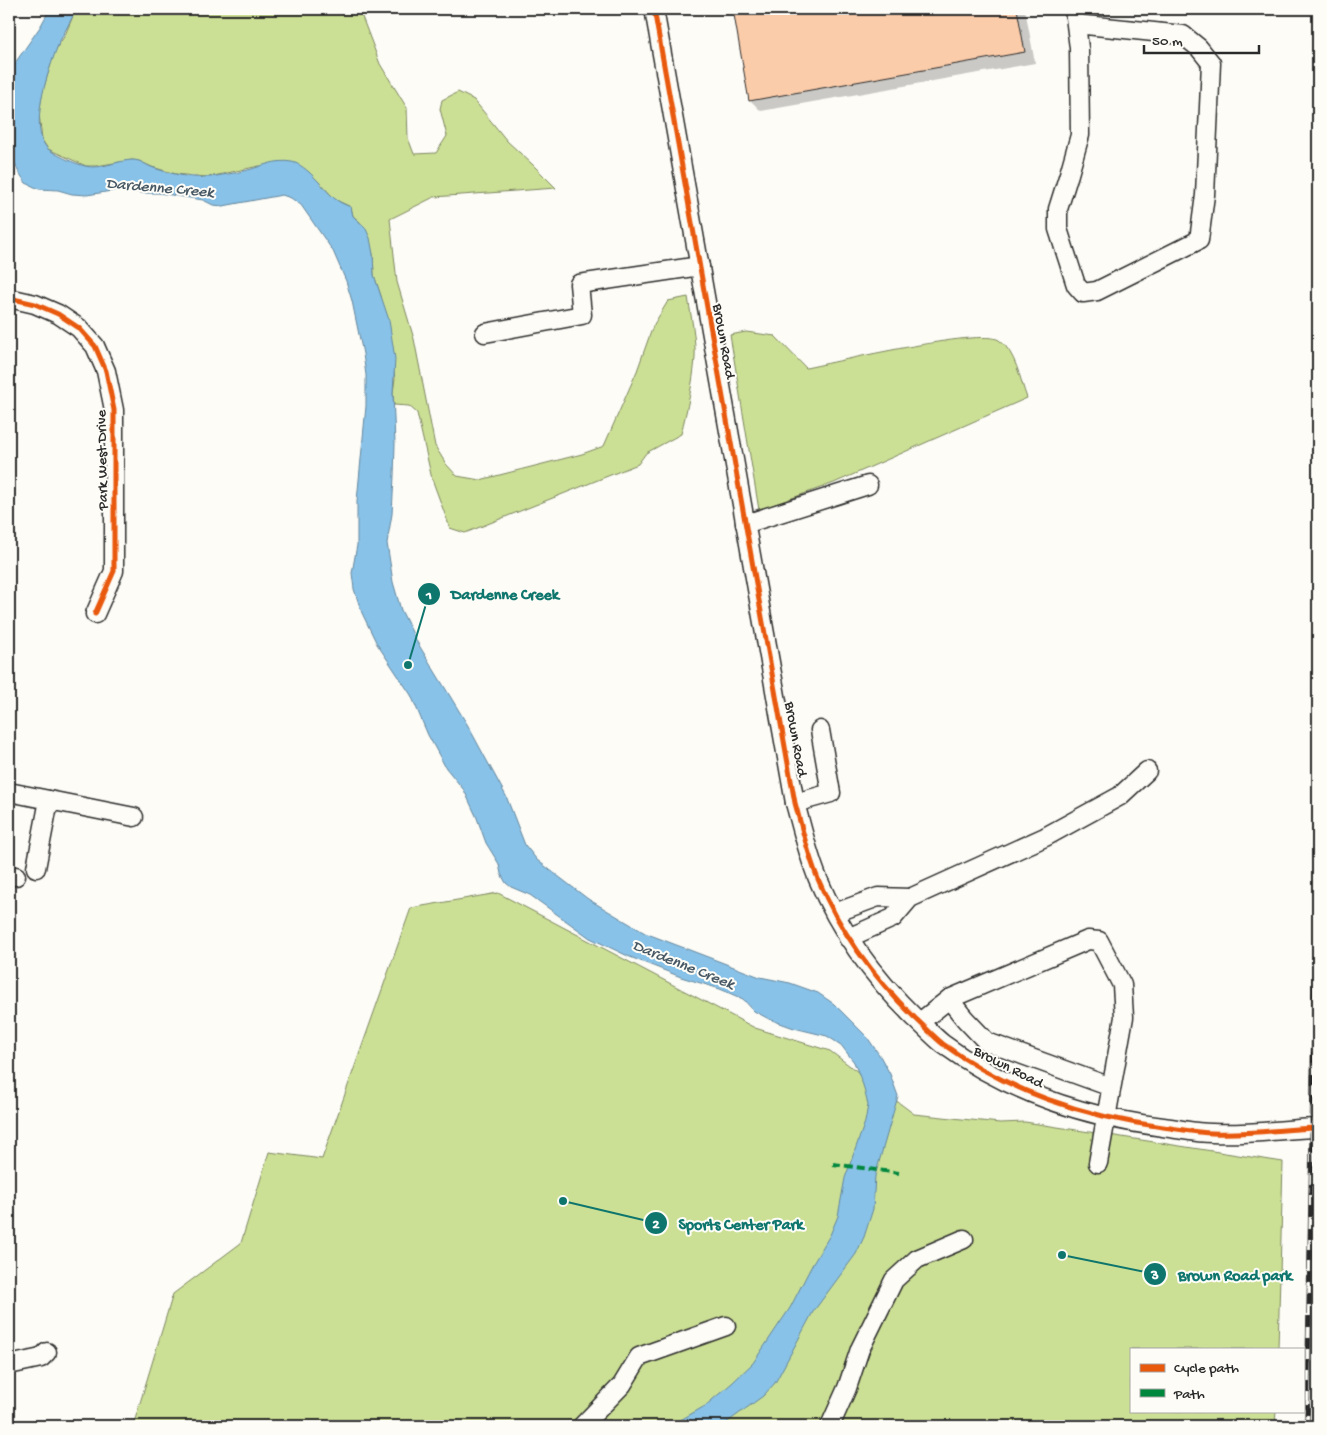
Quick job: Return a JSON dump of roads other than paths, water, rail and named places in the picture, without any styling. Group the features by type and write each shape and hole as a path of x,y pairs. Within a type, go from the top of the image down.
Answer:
{"street":[{"name":"Brown Road","path":"654,9 795,803 805,842 818,879 848,938 870,971 895,998 948,1048 978,1067 1016,1087 1105,1117 1144,1125 1210,1133 1318,1128"},
{"path":"1075,16 1183,35 1199,48 1211,63 1205,194 1200,240 1097,291 1083,293 1076,285 1058,229 1058,209 1070,174 1080,135 1079,48 1075,16"},
{"path":"485,333 582,315 579,284 700,266"},
{"name":"Park West Drive","path":"9,298 35,304 58,314 79,328 95,346 106,372 114,410 114,571 95,614"},
{"path":"745,524 868,485"},
{"path":"795,803 831,793 820,730"},
{"path":"835,913 878,898 910,898 1045,837 1120,796 1147,771"},
{"path":"9,792 134,817"},
{"path":"36,868 50,800"},
{"path":"848,938 893,918 910,898"},
{"path":"920,1022 949,999 1088,940 1099,941 1122,985 1124,1017 1098,1163"},
{"path":"949,999 965,1019 988,1042 1111,1087"},
{"path":"830,1426 847,1388 860,1349 894,1280 917,1260 964,1239"},
{"path":"582,1426 622,1385 638,1357 726,1326"},
{"path":"9,1365 41,1358 46,1352"}],"water":[{"path":"50,9 76,9 57,47 41,101 40,128 42,139 47,148 85,166 97,167 127,160 136,160 168,172 196,177 210,177 239,172 275,162 292,162 309,172 334,198 351,207 353,216 365,227 370,238 373,254 374,275 389,320 395,359 393,393 394,476 392,514 387,543 393,582 401,610 417,642 467,724 506,796 525,845 537,860 588,899 645,933 760,977 790,983 818,993 834,1004 867,1037 890,1074 898,1096 875,1176 873,1209 856,1254 813,1312 775,1383 763,1396 722,1426 670,1426 705,1406 753,1363 790,1308 830,1235 838,1216 845,1178 865,1122 868,1105 854,1062 841,1045 827,1036 794,1028 769,1019 754,1011 743,999 630,957 590,938 530,895 506,883 501,874 499,864 486,843 464,790 446,768 428,735 411,695 377,644 362,613 354,589 352,573 357,545 357,501 366,406 366,375 352,301 333,251 301,205 291,198 282,195 223,206 213,205 203,200 129,190 87,195 72,194 58,190 39,189 26,183 18,171 10,151 9,87 15,63"}],"railway":[{"path":"1307,1426 1318,807"}],"place":[{"name":"Dardenne Creek","path":"408,665"},
{"name":"Sports Center Park","path":"563,1201"},
{"name":"Brown Road park","path":"1062,1255"}]}
